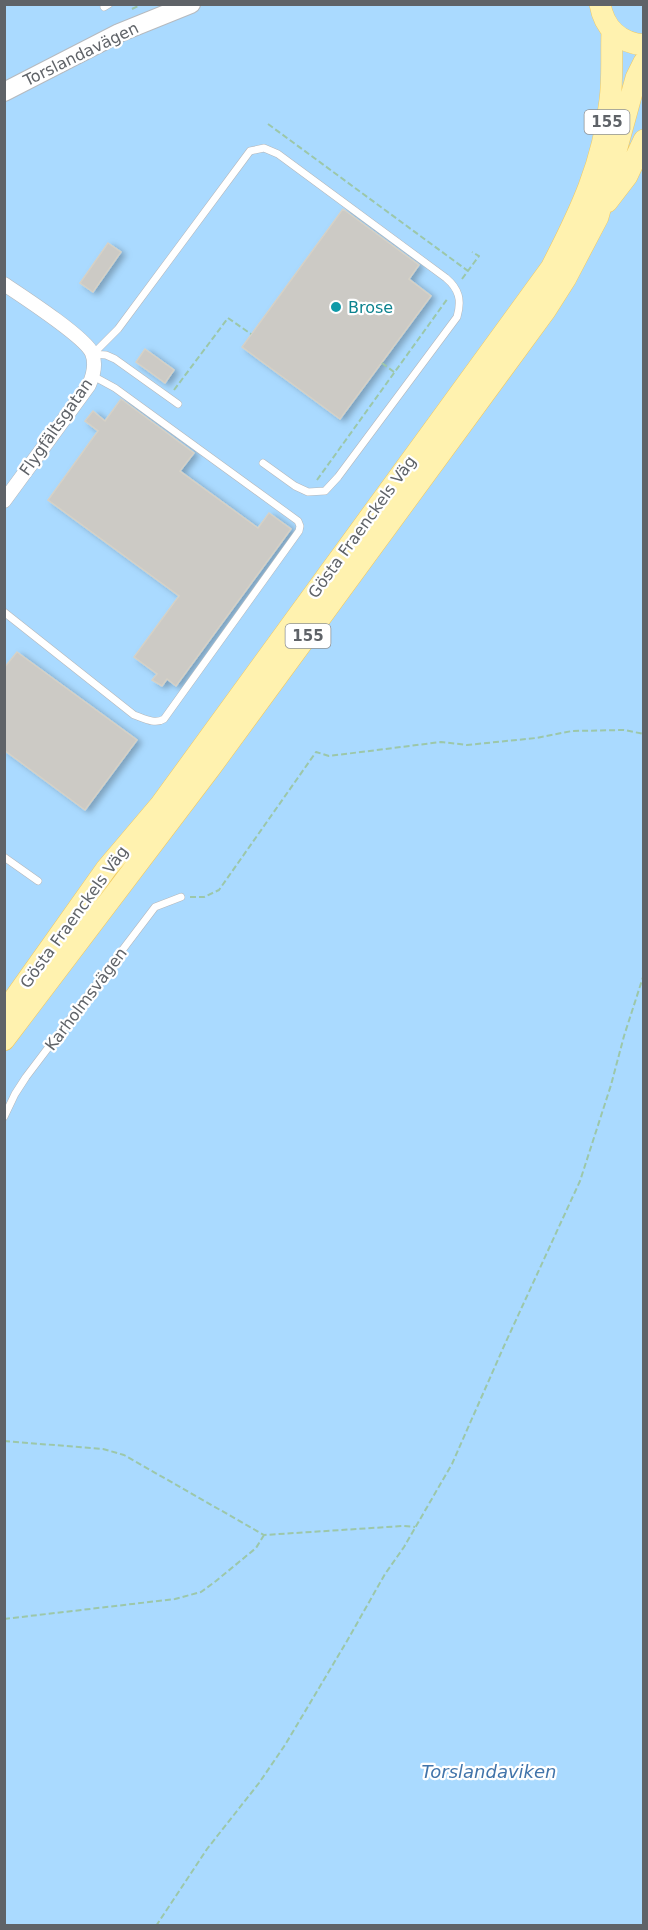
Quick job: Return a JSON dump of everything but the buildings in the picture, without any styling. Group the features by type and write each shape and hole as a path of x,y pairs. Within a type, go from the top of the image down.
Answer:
{"main road":[{"path":"596,7 612,31 626,41 644,45"},
{"name":"Gösta Fraenckels Väg","path":"4,1013 106,869 160,804 551,268 581,209 601,149 610,98 612,31"},
{"name":"Gösta Fraenckels Väg","path":"4,1040 211,767 545,310 587,240 601,210 636,78 644,62"},
{"name":"Gösta Fraenckels Väg","path":"601,210 627,176 644,140"},
{"path":"4,992 23,970 47,951"}],"street":[{"name":"Torslandavägen","path":"4,92 119,33 191,4"},
{"name":"Flygfältsgatan","path":"4,284 78,337 93,354 93,376 89,385 4,501"}],"lane":[{"path":"93,354 118,329 250,151 264,148 278,154 456,287 461,304 457,317 338,477 324,491 308,492 263,464"},
{"path":"93,354 106,355 115,359 178,404"},
{"path":"4,612 134,715 160,722 299,531 298,521 115,388 93,376"},
{"path":"4,857 38,881"},
{"name":"Karholmsvägen","path":"4,1117 26,1077 155,907 181,897"}],"path":[{"path":"268,124 468,271"},
{"path":"308,492 479,256 472,252"},
{"path":"168,397 228,318 251,334"},
{"path":"382,363 394,372"},
{"path":"181,897 204,897 219,890 316,752 329,756 441,742 467,745 536,738 572,731 624,730 644,734"},
{"path":"156,1926 207,1849 259,1783 285,1745 452,1464 580,1181 644,974"},
{"path":"4,1441 103,1449 124,1455 264,1535 415,1527"},
{"path":"4,1619 175,1599 201,1592 256,1548 264,1535"}],"water":[{"name":"Torslandaviken","path":"5,5 643,5 643,1925 5,1926"}],"place":[{"name":"Brose","path":"336,307"}]}
